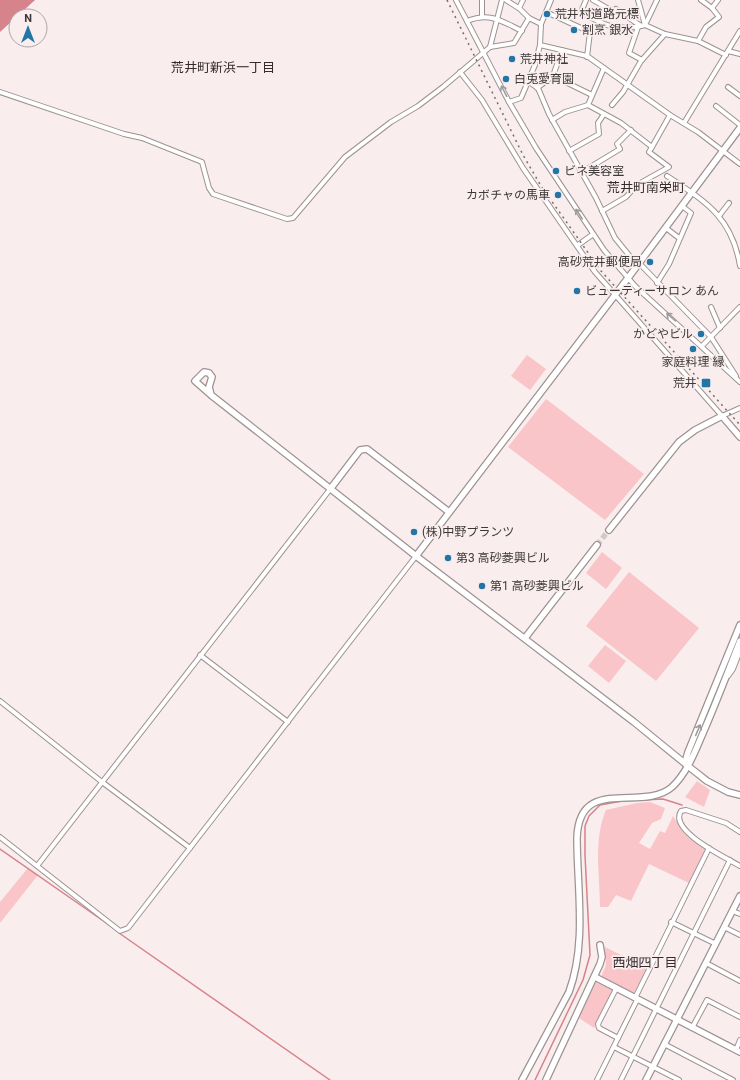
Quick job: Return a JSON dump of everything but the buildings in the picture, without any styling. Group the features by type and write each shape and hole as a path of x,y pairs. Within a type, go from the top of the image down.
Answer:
{"street":[{"path":"456,0 536,148 592,235 628,278 739,381"},
{"path":"482,0 482,16"},
{"path":"490,47 502,0"},
{"path":"506,0 519,8 529,18 541,24"},
{"path":"519,8 523,0"},
{"path":"510,102 521,98 529,82 540,45 541,24 552,0"},
{"path":"585,0 581,12 601,24 618,28 641,26"},
{"path":"593,0 614,12 616,9 641,26 665,34 698,41 726,56"},
{"path":"638,0 641,26"},
{"path":"642,60 629,54 641,26 657,0"},
{"path":"698,41 706,27 719,17 712,8 701,0"},
{"path":"712,8 718,0"},
{"path":"546,12 590,32"},
{"path":"467,21 482,16 496,19 522,31"},
{"path":"0,92 124,134 142,138 202,162 209,188 213,194 287,219 293,218 322,182 346,157 391,122 418,106 490,47 514,43 529,18"},
{"path":"588,57 590,32 601,24"},
{"path":"684,123 740,31"},
{"path":"612,105 627,85 642,60 665,34"},
{"path":"540,45 588,57 627,85 639,91 670,115 684,123 740,164"},
{"path":"538,88 553,76 562,50"},
{"path":"728,51 740,54"},
{"path":"588,105 604,68"},
{"path":"460,72 482,100 523,168 578,245 595,272 740,437"},
{"path":"553,76 592,95"},
{"path":"529,82 538,88 552,120 582,172 615,238 638,264 711,337 739,381"},
{"path":"728,87 740,96"},
{"path":"552,120 565,112 588,105 631,130 652,147"},
{"path":"0,837 120,931 128,928 416,556 723,151 740,126 716,106"},
{"path":"569,151 599,134 598,123 604,114"},
{"path":"602,211 626,197 633,189 669,167 649,152 670,115"},
{"path":"582,172 620,149 617,144 631,130"},
{"path":"667,176 691,193 719,216 728,226 734,239 740,266"},
{"path":"629,184 633,189"},
{"path":"719,216 728,203"},
{"path":"657,283 664,273 691,213 682,206"},
{"path":"666,228 679,238"},
{"path":"578,245 592,235"},
{"path":"702,346 740,306"},
{"path":"711,307 720,328"},
{"path":"211,395 209,387 212,377 209,373 204,372 195,381 211,395 707,781 728,792 740,796"},
{"path":"609,530 679,442 695,430 740,408"},
{"path":"37,866 360,450 367,449 449,512"},
{"path":"525,638 597,545"},
{"path":"688,766 686,759 688,752 740,625"},
{"path":"522,1080 570,992 575,977 579,951 577,834 582,815 591,805 601,800 656,795 664,792 676,782 688,766 726,679 740,641"},
{"path":"726,679 733,669 740,651"},
{"path":"200,655 288,722"},
{"path":"0,701 102,782 190,848"},
{"path":"740,832 726,823 686,810 681,811 679,818 689,835 740,866"},
{"path":"597,1080 614,1047 671,922 709,848"},
{"path":"620,1080 730,860"},
{"path":"646,1080 740,896"},
{"path":"732,911 740,914"},
{"path":"671,922 716,944"},
{"path":"724,927 740,934"},
{"path":"546,1080 595,978 602,957 600,944"},
{"path":"706,963 740,981"},
{"path":"595,978 738,1051 740,1040"},
{"path":"616,989 598,1024 599,1028 618,1038"},
{"path":"692,1028 707,1000 740,1017"},
{"path":"664,1044 733,1080"},
{"path":"614,1047 679,1080"}],"shaded area":[{"path":"0,0 35,0 26,8 8,8 8,25 0,32"},
{"path":"527,355 546,369 530,390 511,376"},
{"path":"546,399 644,474 605,520 508,447"},
{"path":"602,552 622,568 606,589 586,573"},
{"path":"629,572 699,628 656,681 586,626"},
{"path":"605,645 626,661 609,683 588,666"},
{"path":"697,781 710,790 704,807 685,797"},
{"path":"650,802 665,808 661,819 652,823 639,843 650,849 660,831 665,833 673,816 686,835 706,850 689,883 649,864 631,901 616,895 608,907 600,907 598,845 602,821 606,810 637,803"},
{"path":"28,868 38,875 0,923 0,902"},
{"path":"605,947 647,968 634,993 601,977 606,965"},
{"path":"596,982 612,990 612,992 594,1028 579,1018"}],"waterway":[{"path":"535,1080 583,980 590,955 585,855 585,826 589,816 600,805 622,801 663,799 682,805"},
{"path":"0,849 115,929"},
{"path":"119,933 330,1080"}],"tunnel":[{"path":"597,545 609,530"}],"railway":[{"path":"447,0 523,155 541,186 601,271 740,425"}],"place":[{"name":"荒井村道路元標","path":"547,14"},
{"name":"割烹 銀水","path":"574,30"},
{"name":"荒井神社","path":"512,59"},
{"name":"白兎愛育園","path":"506,79"},
{"name":"ビネ美容室","path":"556,171"},
{"name":"カボチャの馬車","path":"558,195"},
{"name":"高砂荒井郵便局","path":"650,262"},
{"name":"ビューティーサロン あん","path":"577,291"},
{"name":"かどやビル","path":"701,334"},
{"name":"家庭料理 縁","path":"693,349"},
{"name":"荒井","path":"706,383"},
{"name":"(株)中野プランツ","path":"414,532"},
{"name":"第3 高砂菱興ビル","path":"448,558"},
{"name":"第1 高砂菱興ビル","path":"482,586"}],"district":[{"name":"荒井町新浜一丁目","path":"223,67"},
{"name":"荒井町南栄町","path":"646,187"},
{"name":"西畑四丁目","path":"645,962"}]}
